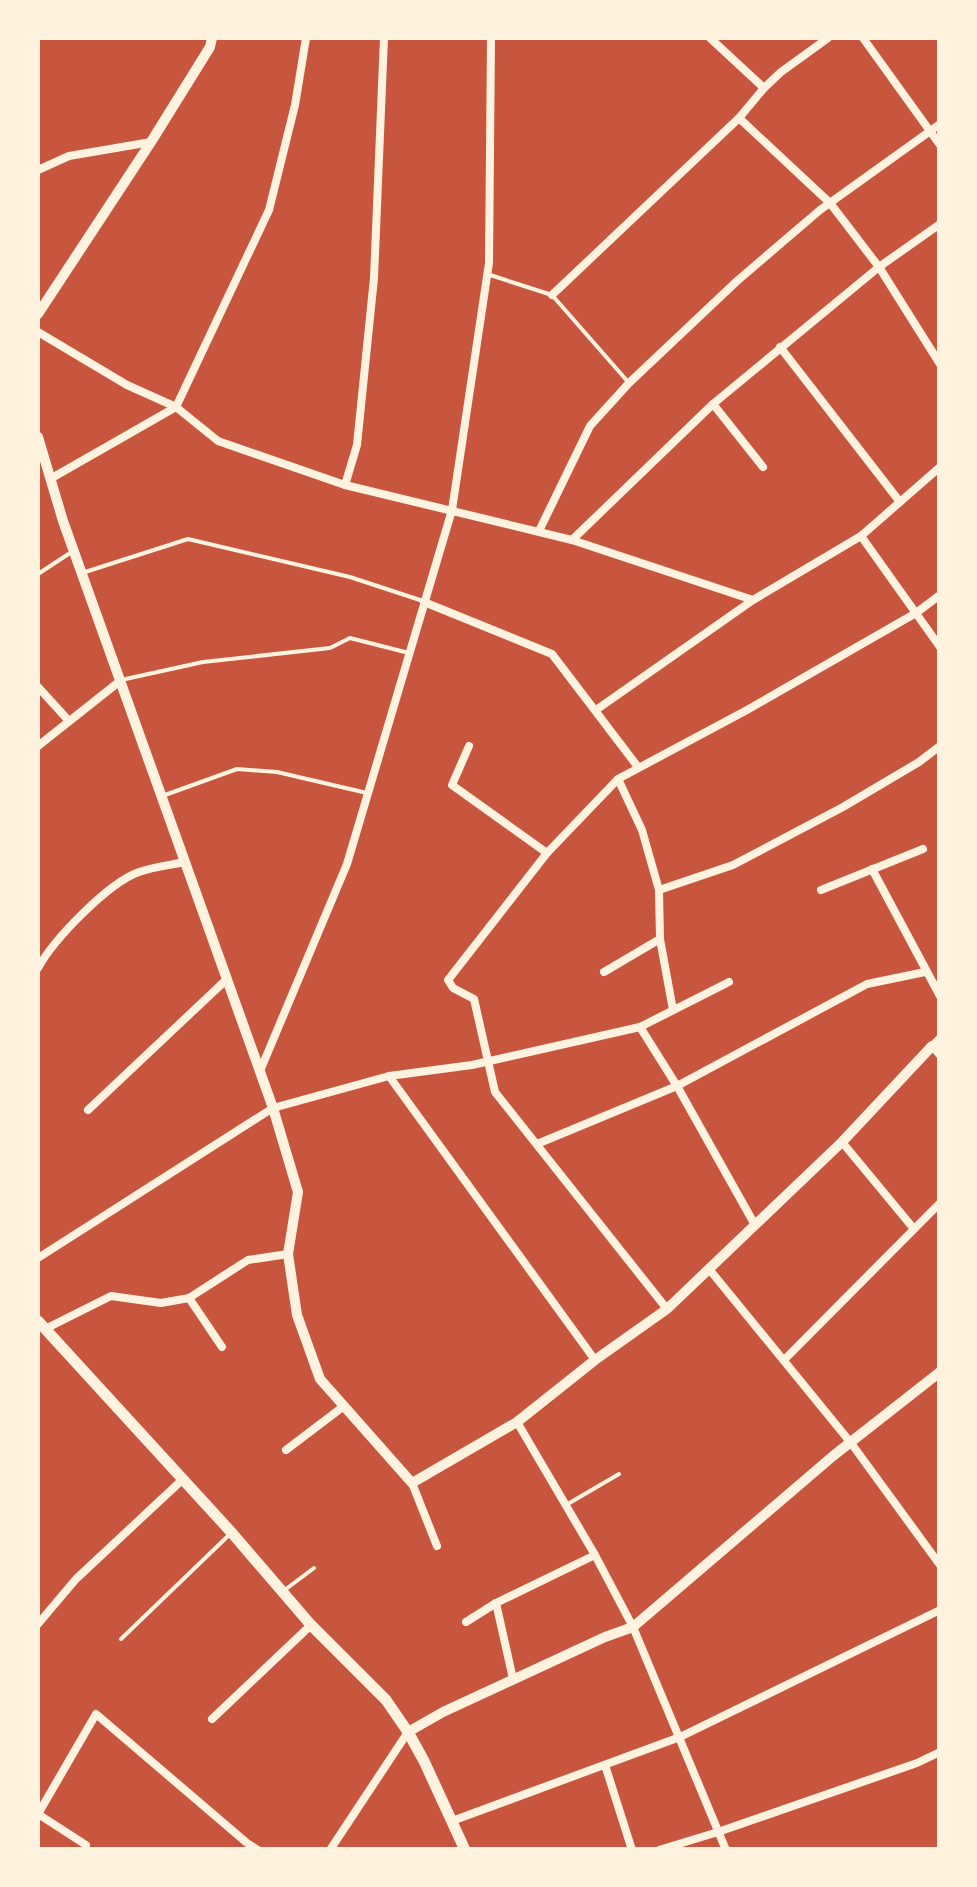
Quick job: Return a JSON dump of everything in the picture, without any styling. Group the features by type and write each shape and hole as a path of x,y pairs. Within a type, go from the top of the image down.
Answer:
{"main road":[{"path":"41,1325 311,1625 386,1700 408,1732 464,1850"}],"street":[{"path":"38,314 152,142 212,38"},
{"path":"50,479 176,407 269,210 306,38"},
{"path":"345,485 358,445 374,278 384,38"},
{"path":"260,1071 346,864 452,510 487,274 491,38"},
{"path":"710,38 764,88"},
{"path":"806,38 814,48"},
{"path":"552,295 781,72 828,38"},
{"path":"862,38 940,145"},
{"path":"738,118 830,203 879,267 940,364"},
{"path":"539,531 590,426 630,383 737,281 830,203 940,124"},
{"path":"38,170 69,156 152,142"},
{"path":"572,540 713,404 879,267 940,224"},
{"path":"38,332 127,385 176,407 218,440 345,485 572,540 752,600"},
{"path":"780,347 900,502"},
{"path":"713,404 763,467"},
{"path":"38,438 74,551 273,1108 298,1192 288,1254 297,1315 314,1363 320,1379 412,1483 437,1546"},
{"path":"596,710 752,600 861,536 940,467"},
{"path":"861,536 940,647"},
{"path":"666,1310 495,1092 474,1000 453,988 448,980 547,853 618,779 748,710 916,613 940,595"},
{"path":"424,602 552,654 638,767"},
{"path":"38,746 120,680"},
{"path":"38,686 69,722"},
{"path":"469,746 452,785 547,853"},
{"path":"659,890 733,865 843,807 940,746"},
{"path":"618,779 642,830 659,890 660,939 672,1010"},
{"path":"821,890 923,849"},
{"path":"38,968 49,948 106,892 137,872 185,862"},
{"path":"872,870 940,996"},
{"path":"604,972 660,939"},
{"path":"536,1144 678,1086 867,984 925,972"},
{"path":"88,1110 227,980"},
{"path":"38,1258 273,1108 389,1076 472,1065 640,1028 730,982"},
{"path":"640,1028 678,1086 755,1225"},
{"path":"412,1483 516,1422 666,1310 937,1046"},
{"path":"389,1076 595,1360"},
{"path":"842,1142 914,1229"},
{"path":"785,1360 940,1203"},
{"path":"41,1325 111,1296 161,1303 190,1298 248,1260 288,1254"},
{"path":"709,1269 935,1549 940,1565"},
{"path":"190,1298 222,1347"},
{"path":"330,1850 408,1732 442,1712 633,1626 940,1372"},
{"path":"286,1450 344,1406"},
{"path":"516,1422 633,1626 726,1850"},
{"path":"38,1624 76,1578 182,1480"},
{"path":"466,1622 496,1603 595,1555"},
{"path":"496,1603 513,1679"},
{"path":"452,1821 680,1737 940,1610"},
{"path":"212,1719 311,1625"},
{"path":"86,1845 38,1814 96,1714 244,1846 258,1850"},
{"path":"659,1850 940,1752"},
{"path":"606,1765 632,1850"}],"lane":[{"path":"487,274 552,295 630,383"},
{"path":"82,573 188,539 350,576 424,602"},
{"path":"38,574 74,551"},
{"path":"120,680 203,662 330,648 350,638 409,653"},
{"path":"162,796 237,769 278,772 368,793"},
{"path":"566,1506 618,1474"},
{"path":"120,1638 232,1533"},
{"path":"282,1592 314,1568"}]}
